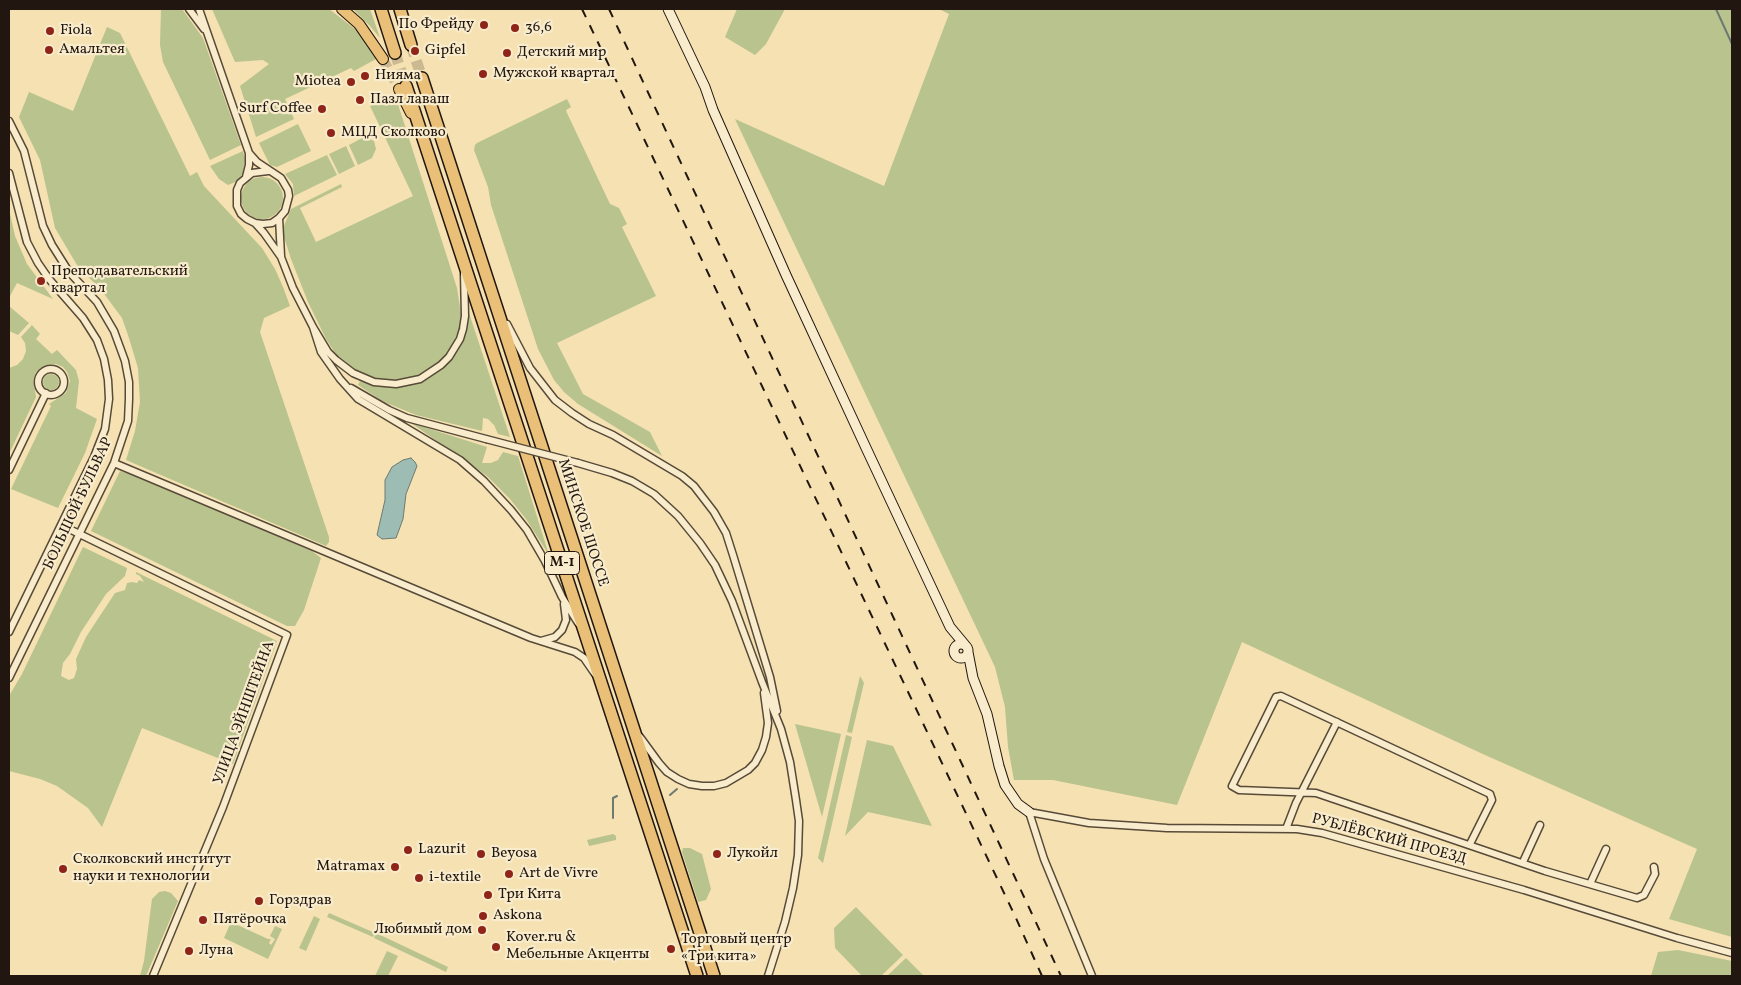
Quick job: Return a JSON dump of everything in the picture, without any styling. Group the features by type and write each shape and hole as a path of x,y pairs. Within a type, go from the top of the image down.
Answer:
{"highway":[{"path":"381,9 395,53"},
{"path":"400,9 412,45"},
{"name":"МИНСКОЕ ШОССЕ","path":"422,78 714,976"},
{"name":"МИНСКОЕ ШОССЕ","path":"403,87 426,149 697,976"}],"main road":[{"path":"342,9 359,24 384,59"}],"street":[{"path":"189,9 208,34"},
{"path":"199,9 249,153 246,177"},
{"path":"668,9 705,87 713,110 786,275 950,627 966,649 973,678 988,714 1005,785 1018,804 1029,812 1044,859 1092,976"},
{"name":"БОЛЬШОЙ БУЛЬВАР","path":"9,121 24,151 43,226 52,245 69,272 98,302 114,331 122,349 129,382 129,412 114,463 9,678"},
{"path":"249,153 268,171 281,178 288,190 289,203 285,212 272,222 255,223"},
{"path":"268,171 252,173 240,183 237,190 237,206 247,219 255,223 264,232 281,257 322,352 358,399 460,460 484,481 511,510 527,530 587,640"},
{"name":"БОЛЬШОЙ БУЛЬВАР","path":"9,173 27,242 38,263 92,330 104,359 109,399 105,429 94,457 9,632"},
{"path":"279,218 281,257"},
{"path":"312,327 336,360 359,376 384,384 420,379 441,365 449,357 460,339 465,316 463,261"},
{"path":"490,289 530,368 556,400 590,424 613,435 682,476 694,486 714,512 726,533 770,677 790,762 799,821 798,855 791,896 768,976"},
{"path":"46,370 56,370 63,377 63,387 56,394 46,393 39,386 39,376 46,370"},
{"path":"346,384 382,406 407,418 612,473 632,481 654,494 683,523 715,565 732,602 781,729"},
{"path":"9,470 46,393"},
{"path":"114,463 541,641 570,650 584,658 602,686"},
{"name":"УЛИЦА ЭЙНШТЕЙНА","path":"61,525 287,635 223,806 153,976"},
{"path":"541,641 555,637 562,630 566,620 562,597"},
{"path":"950,627 955,654 973,678"},
{"path":"955,654 958,645 966,649"},
{"path":"955,654 964,658 966,649"},
{"path":"630,721 652,755 667,772 689,784 714,786 726,783 748,770 755,763 762,750 768,723 762,682"},
{"path":"1470,844 1492,800 1490,794 1281,696 1276,697 1232,786 1238,790 1316,793 1590,884 1637,898 1644,895 1655,874 1654,867"},
{"path":"1286,829 1301,793 1337,722"},
{"name":"РУБЛЁВСКИЙ ПРОЕЗД","path":"1029,812 1089,823 1167,828 1286,829 1322,833 1524,890 1677,938 1732,953"},
{"path":"1523,862 1540,825"},
{"path":"1590,884 1606,850"}],"green space":[{"path":"161,9 182,9 203,38 241,145 210,160 163,62 160,45"},
{"path":"212,9 329,9 359,32 378,58 354,71 351,68 285,99 294,119 256,137 240,86 269,64 263,60 235,62"},
{"path":"353,9 370,9 380,38 370,26"},
{"path":"737,9 785,9 766,44 755,55 725,37"},
{"path":"939,9 1732,9 1732,937 1669,919 1697,849 1485,755 1242,642 1177,805 1053,780 1014,780 1008,747 1005,707 995,667 735,119 884,186 949,14"},
{"path":"107,27 120,33 190,176 197,172 204,186 262,248 283,287 290,306 264,318 260,332 329,537 329,542 326,546 126,460 135,431 140,402 138,368 128,335 122,318 102,291 77,265 55,228 40,160 19,117 29,92 73,111"},
{"path":"395,95 457,288 461,314 460,326 454,342 445,356 435,366 422,374 407,379 391,380 376,379 362,374 348,367 337,356 326,339 308,302 284,237 284,226 291,209 341,184 342,187 300,208 316,242 413,196 370,106"},
{"path":"567,99 571,107 566,110 567,113 610,204 619,208 627,224 622,227 656,296 557,343 583,394 650,432 662,456 578,404 554,380 538,349 491,205 488,187 474,150 477,143"},
{"path":"298,124 311,151 277,167 270,165 259,143"},
{"path":"364,137 374,141 376,149 372,158 358,165 349,145"},
{"path":"346,146 355,166 339,174 329,154"},
{"path":"243,151 245,159 243,173 238,181 228,185 219,179 210,166"},
{"path":"327,155 337,175 294,196 293,184 285,174"},
{"path":"262,177 277,183 283,198 277,213 262,219 247,213 241,198 247,183"},
{"path":"9,209 15,236 27,264 53,299 17,283 9,298"},
{"path":"9,306 29,323 18,335 9,331"},
{"path":"468,310 510,437 498,434 494,425 488,419 483,418 482,431 416,415 382,401 358,385 360,381 379,387 399,387 416,384 428,379 446,365 457,352 468,324"},
{"path":"32,325 40,334 36,339 52,354 57,350 76,370 79,381 76,408 97,419 85,453 58,508 11,489 51,406 49,404 66,393 70,381 63,367 56,364 45,365 36,372 33,380 36,397 9,454 9,368 17,365 23,359 26,351 25,343 21,337"},
{"path":"51,374 57,376 59,382 57,388 51,390 45,388 43,382 45,376"},
{"path":"411,423 487,447 482,463 491,463 498,460 503,452 518,456 549,555 526,519 510,499 487,476"},
{"path":"120,471 243,521 312,551 321,558 304,610 295,626 287,626 91,531"},
{"path":"83,547 127,568 125,576 106,594 63,663 61,676 69,680 74,678 77,669 76,659 86,637 115,593 125,590 127,583 137,583 139,580 144,582 136,572 277,641 233,764 142,728 102,827 88,808 57,786 40,779 9,771 9,696 22,674"},
{"path":"860,676 864,683 852,733 847,732"},
{"path":"795,724 841,734 822,817"},
{"path":"846,735 852,737 823,863 818,858"},
{"path":"867,740 893,746 932,826 868,812 845,836"},
{"path":"613,834 616,836 616,840 589,846 587,840"},
{"path":"683,848 690,848 702,854 711,889 706,900 698,902 682,852"},
{"path":"159,892 171,893 178,901 146,976 140,976 144,961 152,899"},
{"path":"856,907 903,955 881,976 862,976 835,948 834,928"},
{"path":"329,913 375,933 373,937 327,917"},
{"path":"314,916 320,919 306,951 299,948"},
{"path":"231,922 271,939 269,943 271,945 275,939 270,936 275,926 282,929 268,959 224,938"},
{"path":"376,933 448,967 446,972 374,938"},
{"path":"1678,950 1732,961 1732,976 1651,976 1658,952"},
{"path":"387,951 398,956 388,976 375,976"},
{"path":"906,958 924,976 887,976"}],"water":[{"path":"411,458 417,466 406,494 403,519 396,538 382,539 377,535 385,500 385,480 392,467 403,460"}],"waterway":[{"path":"1716,9 1732,44"},
{"path":"670,795 677,789"},
{"path":"613,818 613,798 617,796"}],"tunnel":[{"path":"411,45 422,78"},
{"path":"395,53 406,86"},
{"path":"383,59 399,89"}],"railway":[{"path":"582,9 1042,976"},
{"path":"609,9 1061,976"}],"place":[{"name":"По Фрейду","path":"484,25"},
{"name":"36,6","path":"515,28"},
{"name":"Fiola","path":"50,31"},
{"name":"Амальтея","path":"49,50"},
{"name":"Gipfel","path":"415,51"},
{"name":"Детский мир","path":"507,53"},
{"name":"Мужской квартал","path":"483,74"},
{"name":"Нияма","path":"365,76"},
{"name":"Miotea","path":"351,82"},
{"name":"Пазл лаваш","path":"360,100"},
{"name":"Surf Coffee","path":"322,109"},
{"name":"МЦД Сколково","path":"331,133"},
{"name":"Преподавательский квартал","path":"41,281"},
{"name":"Lazurit","path":"408,850"},
{"name":"Beyosa","path":"481,854"},
{"name":"Лукойл","path":"717,854"},
{"name":"Matramax","path":"395,867"},
{"name":"Сколковский институт науки и технологии","path":"63,869"},
{"name":"Art de Vivre","path":"509,874"},
{"name":"i-textile","path":"419,878"},
{"name":"Три Кита","path":"488,895"},
{"name":"Горздрав","path":"259,901"},
{"name":"Askona","path":"483,916"},
{"name":"Пятёрочка","path":"203,920"},
{"name":"Любимый дом","path":"482,930"},
{"name":"Kover.ru & Мебельные Акценты","path":"496,947"},
{"name":"Торговый центр «Три кита»","path":"671,949"},
{"name":"Луна","path":"189,951"}]}
